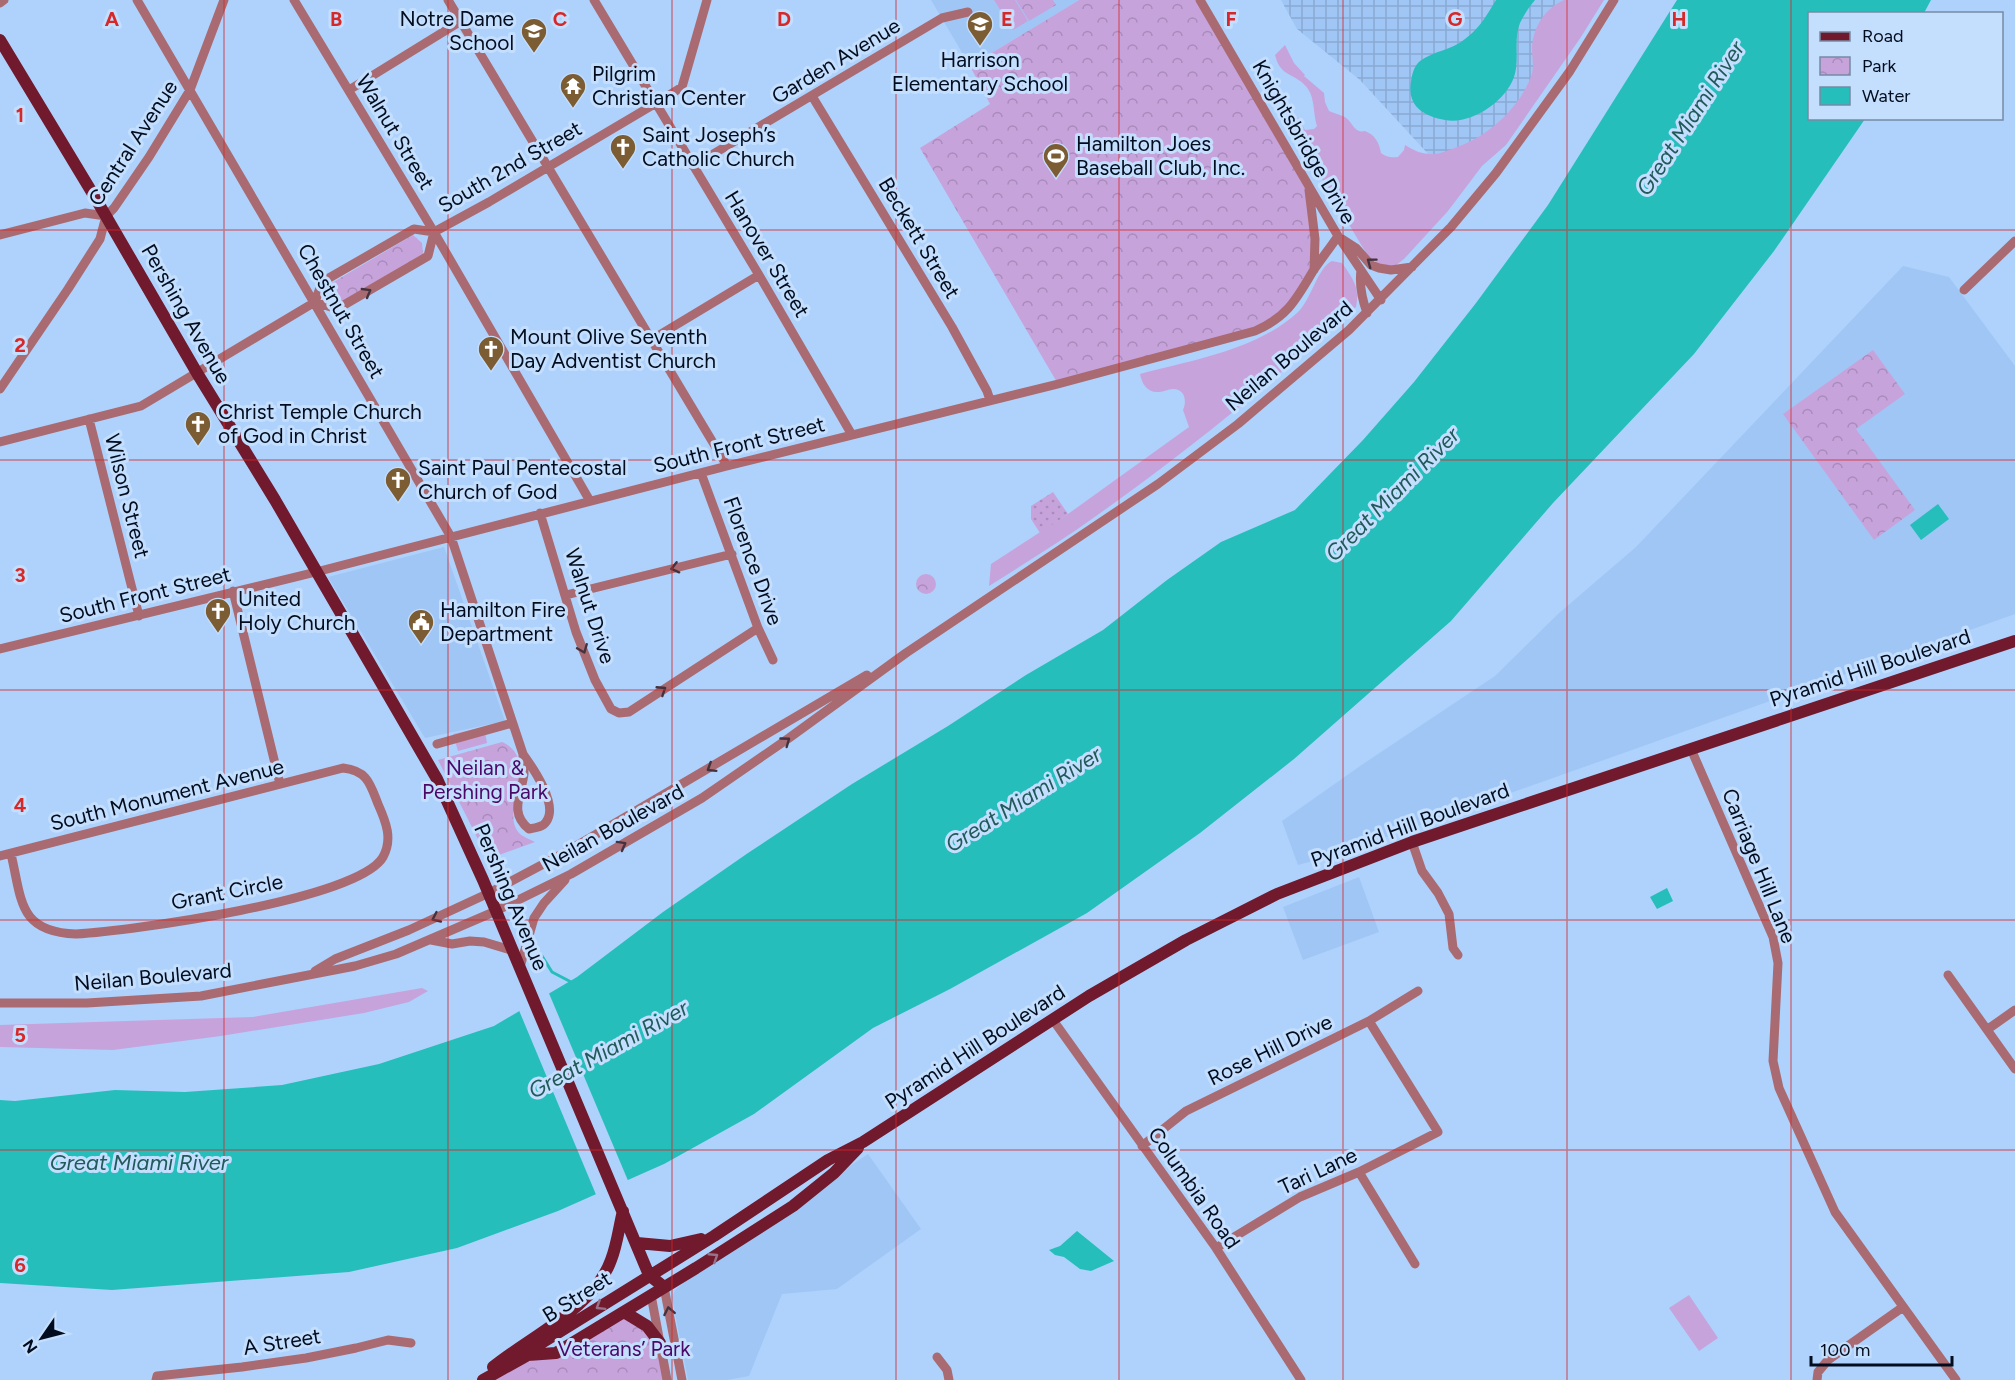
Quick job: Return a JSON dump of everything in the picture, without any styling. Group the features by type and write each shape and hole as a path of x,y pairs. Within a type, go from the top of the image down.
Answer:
{"main road":[{"name":"Pershing Avenue","path":"0,40 437,779 489,893 637,1243 649,1275 651,1295"},
{"name":"Pyramid Hill Boulevard","path":"649,1275 714,1236 828,1160 863,1142 1136,968 1230,916 1277,894 1412,842 2015,641"},
{"name":"Pyramid Hill Boulevard","path":"651,1295 793,1206 834,1173 863,1142"},
{"path":"483,1380 494,1366 581,1302 596,1287 613,1253 623,1211"},
{"path":"637,1243 670,1246 714,1236"},
{"path":"649,1275 664,1287"},
{"name":"B Street","path":"483,1380 528,1355 540,1344 649,1275"},
{"name":"B Street","path":"528,1355 556,1353 651,1295"},
{"path":"624,1312 647,1326 660,1343"}],"street":[{"path":"0,3 4,0"},
{"name":"Chestnut Street","path":"137,0 451,537 523,754 543,786 550,811 548,820 543,825 530,829 521,823 518,812 524,773 523,754"},
{"name":"Central Avenue","path":"0,389 68,289 100,238 106,216 149,158 190,90 224,0"},
{"name":"Walnut Street","path":"294,0 434,232 590,501"},
{"path":"448,0 727,466"},
{"name":"Hanover Street","path":"594,0 852,435"},
{"name":"South 2nd Street","path":"0,442 141,406 315,302 322,282 414,229 434,232 656,103 681,87 707,0"},
{"name":"Knightsbridge Drive","path":"1200,0 1338,236 1381,300"},
{"name":"Neilan Boulevard","path":"0,1003 87,1003 201,996 355,966 396,954 496,911 571,874 655,827 738,775 906,652 1158,484 1279,390 1381,300 1451,227 1496,173 1570,72 1614,0"},
{"name":"Garden Avenue","path":"693,166 942,18 968,12"},
{"path":"349,90 461,21"},
{"name":"Beckett Street","path":"812,96 952,327 990,400"},
{"path":"1308,185 1315,239 1314,270"},
{"path":"0,235 85,213 106,216"},
{"name":"South 2nd Street","path":"315,302 337,309 391,278 428,256 434,232"},
{"path":"1338,236 1356,248 1371,265 1391,270 1412,267"},
{"name":"South Front Street","path":"0,649 316,572 1255,331 1272,324 1285,313 1338,236"},
{"path":"1964,290 2014,244"},
{"path":"1361,270 1362,299 1367,313"},
{"path":"651,340 759,275"},
{"name":"Wilson Street","path":"89,419 139,616"},
{"name":"Florence Drive","path":"701,473 758,628 773,660"},
{"name":"Walnut Drive","path":"540,513 576,632 595,680 611,709 619,713 629,712 758,628"},
{"path":"566,595 732,554"},
{"path":"233,591 280,784"},
{"name":"Neilan Boulevard","path":"307,975 335,959 409,930 489,893 586,841 792,717 906,652"},
{"path":"437,744 512,723"},
{"name":"Carriage Hill Lane","path":"1690,749 1773,937 1778,963 1773,1061 1779,1088 1836,1212 1956,1380"},
{"name":"South Monument Avenue","path":"0,856 343,768"},
{"name":"Grant Circle","path":"11,854 24,908 37,925 58,934 92,933 253,908 361,876 375,867 382,858 387,847 386,822 368,779 353,769 343,768"},
{"path":"1412,842 1422,871 1438,892 1449,915 1453,948 1458,955"},
{"path":"520,967 528,945 531,926 538,910 571,874"},
{"path":"431,940 452,944 470,941 484,942 514,951"},
{"path":"1948,975 2015,1069"},
{"name":"Rose Hill Drive","path":"1142,1146 1186,1111 1369,1021 1418,991"},
{"path":"1988,1029 2015,1010"},
{"name":"Columbia Road","path":"1053,1020 1216,1248 1301,1380"},
{"name":"Tari Lane","path":"1216,1248 1300,1197 1359,1172 1438,1132 1369,1021"},
{"path":"1359,1172 1415,1264"},
{"path":"664,1287 682,1380"},
{"path":"651,1295 667,1380"},
{"path":"1817,1380 1818,1372 1828,1360 1903,1307"},
{"name":"A Street","path":"157,1378 306,1358 388,1340 411,1343"},
{"path":"937,1357 947,1370 949,1380"}],"shaded area":[{"name":"Harrison Elementary School","path":"931,0 1079,0 970,66"},
{"path":"1281,0 1585,0 1488,146 1453,181 1360,80 1297,29"},
{"path":"1903,266 1949,277 2015,366 2015,614 1339,854 1298,865 1282,821 1495,676 1558,614 1636,547"},
{"path":"444,547 505,721 425,738 328,577"},
{"path":"1359,877 1379,932 1303,960 1283,907"},
{"path":"868,1154 921,1229 837,1289 782,1294 749,1376 727,1380 688,1380 672,1298 675,1290 719,1253"}],"green space":[{"path":"994,0 1015,0 1028,21 1013,30"},
{"path":"1016,0 1053,0 1056,5 1029,21"},
{"path":"1079,0 1200,0 1308,185 1314,270 1272,324 1058,384 920,148 990,104 970,66"},
{"path":"1564,0 1604,0 1506,145 1482,166 1448,211 1404,259 1395,266 1378,265 1369,258 1272,95 1284,101 1287,108 1301,121 1305,130 1314,129 1317,126 1312,97 1308,89 1284,71 1275,55 1285,45 1304,76 1324,93 1329,111 1348,119 1358,131 1365,131 1374,137 1381,153 1389,157 1398,157 1405,145 1427,154 1438,154 1462,145 1486,132 1497,124 1516,103 1532,75 1533,40 1541,19 1557,3"},
{"path":"413,235 422,243 423,254 337,306 327,296 325,287"},
{"path":"1332,261 1342,263 1352,279 1357,294 1356,307 1261,389 1163,467 1070,534 989,586 991,564 1068,514 1189,427 1183,410 1185,399 1182,393 1173,389 1161,392 1151,391 1144,384 1140,374 1223,352 1281,326 1302,308 1322,270"},
{"path":"1873,350 1905,394 1856,429 1915,510 1874,540 1783,414"},
{"path":"1053,492 1068,514 1040,533 1031,519 1031,506"},
{"path":"926,574 933,577 936,584 933,591 926,594 919,591 916,584 919,577"},
{"path":"484,727 487,743 458,751 453,734"},
{"name":"Neilan & Pershing Park","path":"502,742 513,750 518,760 514,823 519,833 535,842 488,859 438,760"},
{"path":"422,988 428,991 409,1002 364,1013 221,1036 113,1050 0,1047 0,1025 253,1017"},
{"path":"1689,1295 1718,1338 1699,1351 1669,1308"},
{"name":"Veterans’ Park","path":"624,1312 651,1330 667,1380 483,1380 543,1356"}],"water":[{"path":"1496,0 1535,0 1520,23 1517,36 1516,70 1510,86 1486,110 1465,119 1445,120 1424,113 1414,104 1410,90 1416,65 1425,58 1460,43 1470,35"},
{"name":"Great Miami River","path":"1677,0 1931,0 1925,12 1808,12 1808,120 1864,120 1774,251 1694,354 1553,503 1451,621 1294,759 1200,833 1087,913 950,989 873,1028 754,1114 664,1164 558,1211 457,1248 349,1272 112,1290 0,1283 0,1100 15,1101 115,1090 185,1092 282,1085 379,1064 494,1026 577,977 663,912 852,784 948,726 1026,675 1103,630 1167,580 1221,542 1295,510 1363,440 1414,382 1548,205"},
{"path":"1938,504 1949,519 1921,540 1910,525"},
{"path":"1667,888 1673,901 1657,909 1650,897"},
{"path":"1077,1231 1114,1261 1091,1271 1080,1269 1064,1257 1055,1255 1049,1250 1060,1246"}],"pier":[{"path":"548,991 629,1183 597,1197 518,1008"}],"waterway":[{"path":"542,956 552,972 573,983"}],"place":[{"name":"Harrison Elementary School","path":"980,47"},
{"name":"Notre Dame School","path":"534,54"},
{"name":"Pilgrim Christian Center","path":"573,109"},
{"name":"Saint Joseph’s Catholic Church","path":"623,170"},
{"name":"Hamilton Joes Baseball Club, Inc.","path":"1056,179"},
{"name":"Mount Olive Seventh Day Adventist Church","path":"491,372"},
{"name":"Christ Temple Church of God in Christ","path":"198,447"},
{"name":"Saint Paul Pentecostal Church of God","path":"398,503"},
{"name":"United Holy Church","path":"218,634"},
{"name":"Hamilton Fire Department","path":"421,645"}]}
